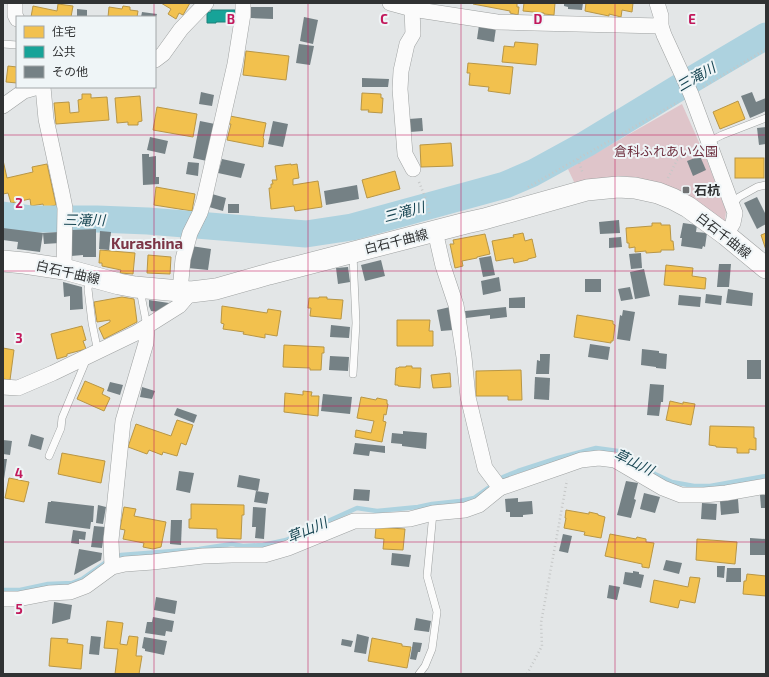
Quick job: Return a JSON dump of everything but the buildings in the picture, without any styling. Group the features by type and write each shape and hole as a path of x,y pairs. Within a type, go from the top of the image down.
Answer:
{"main road":[{"name":"白石千曲線","path":"3,261 64,270 119,284 140,287 186,291 216,289 352,252 433,225 466,223 587,190 618,187 635,188 658,193 688,207 726,235 766,268"}],"street":[{"path":"15,3 16,17"},
{"path":"156,59 163,54 181,29 206,3"},
{"path":"3,387 18,388 53,374 136,333 179,306 186,291 183,259 190,233 200,214 235,64 243,14 243,3"},
{"path":"390,3 497,22 661,26"},
{"path":"657,3 664,35 691,93 735,213 733,223 726,235"},
{"path":"412,6 413,34 407,44 401,71 400,89 405,154 413,169"},
{"path":"3,106 24,91 34,88"},
{"path":"43,88 46,119 65,208 64,270"},
{"path":"433,225 456,305 464,356 468,397 485,468 500,488"},
{"path":"112,567 111,540 123,422 146,343 147,326"},
{"path":"3,599 18,599 49,593 70,592 86,586 112,567 125,564 202,556 264,555 288,548 354,520 374,521 410,519 433,513 465,510 479,505 500,488 582,460 599,458 615,460 664,488 680,495 726,493 766,486"}],"lane":[{"path":"3,44 16,45"},
{"path":"709,144 722,135 766,118"},
{"path":"732,205 739,197 757,187 766,185"},
{"path":"352,252 356,323 353,374"},
{"path":"49,456 60,428 62,418 93,354 92,323 88,289 90,277"},
{"path":"140,287 147,326"},
{"path":"419,674 425,666 432,649 437,612 427,576 433,513"}],"path":[{"path":"526,188 766,49"},
{"path":"668,178 677,160 709,144"},
{"path":"578,159 583,177"},
{"path":"425,197 433,225"},
{"path":"527,674 542,646 541,623 570,464"}],"green space":[{"name":"倉科ふれあい公園","path":"682,104 706,158 726,211 725,221 665,186 640,178 623,176 575,184 568,169"}],"waterway":[{"name":"三滝川","path":"3,215 32,219 148,221 306,234 352,227 505,185 533,173 586,144 766,36"},
{"name":"草山川","path":"503,477 558,458 596,448 618,451 655,474 672,482 694,486 710,486 766,476"},
{"name":"草山川","path":"121,555 199,549 232,544 243,546 263,545 286,540 357,508 377,511 460,501 474,498 488,488"},
{"name":"草山川","path":"3,590 20,590 48,584 72,583 82,579 106,562"}],"place":[{"name":"石杭","path":"686,190"}],"district":[{"name":"Kurashina","path":"147,244"}]}
